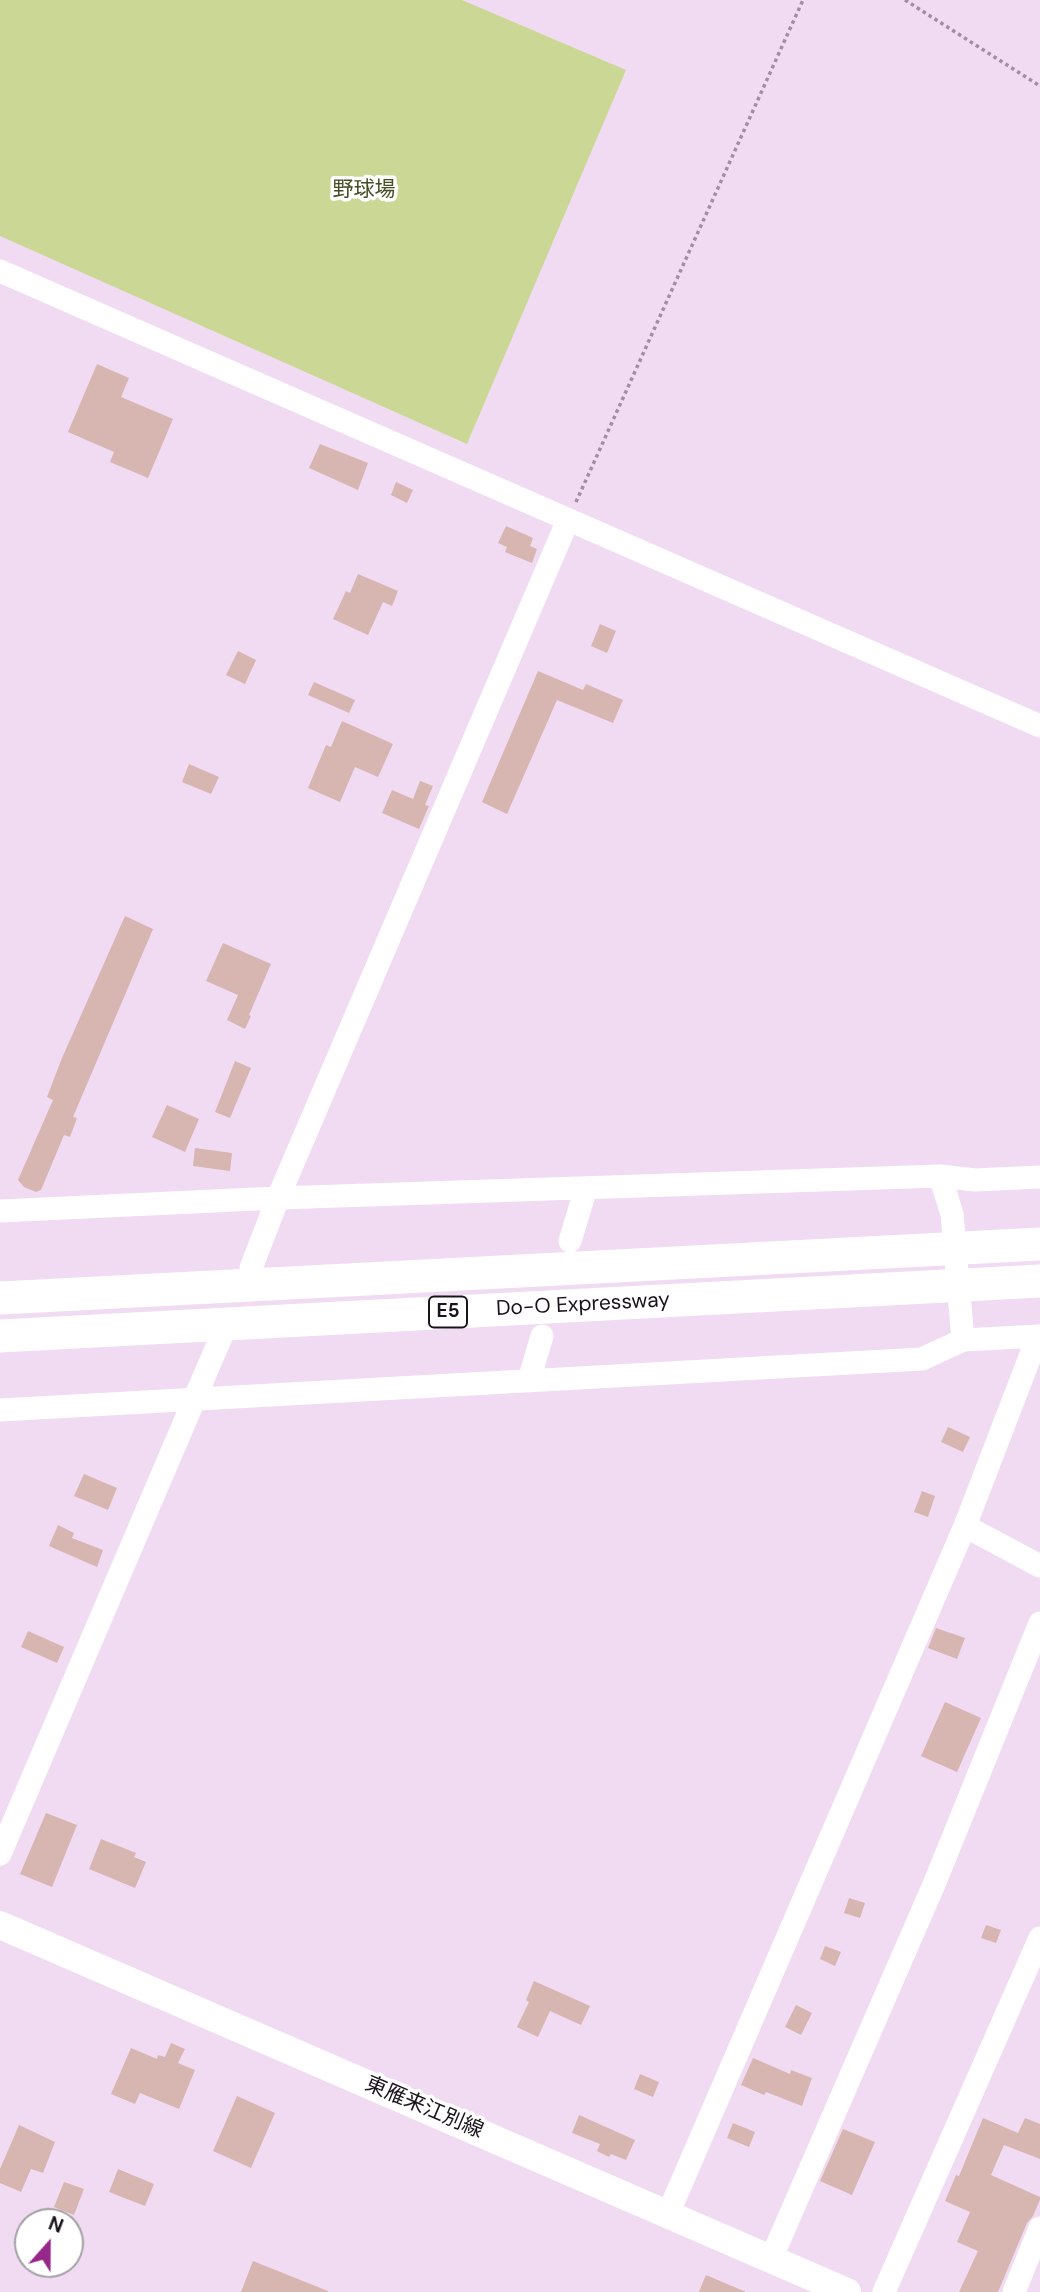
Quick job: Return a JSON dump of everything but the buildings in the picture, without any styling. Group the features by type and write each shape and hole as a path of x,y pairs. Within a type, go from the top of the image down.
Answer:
{"highway":[{"name":"Do-O Expressway","path":"0,1298 1040,1244"},
{"name":"Do-O Expressway","path":"0,1336 1040,1281"}],"main road":[{"name":"東雁来江別線","path":"0,1925 771,2259 811,2285 847,2292"}],"street":[{"path":"0,271 1040,726"},
{"path":"251,1268 278,1198 568,520"},
{"path":"0,1211 278,1198 940,1176 975,1180 1040,1177"},
{"path":"940,1176 952,1214 962,1340"},
{"path":"570,1241 586,1188"},
{"path":"529,1380 542,1336"},
{"path":"0,1410 922,1359 962,1340 1039,1336 965,1526 667,2214"},
{"path":"0,1854 221,1338"},
{"path":"965,1526 1040,1566"},
{"path":"771,2259 934,1882 1040,1623"},
{"path":"884,2292 1038,1951"},
{"path":"1014,2292 1040,2228"}],"path":[{"path":"568,520 803,0"},
{"path":"905,0 1040,86"}],"green space":[{"name":"野球場","path":"0,0 462,0 626,70 467,444 0,236"}]}
